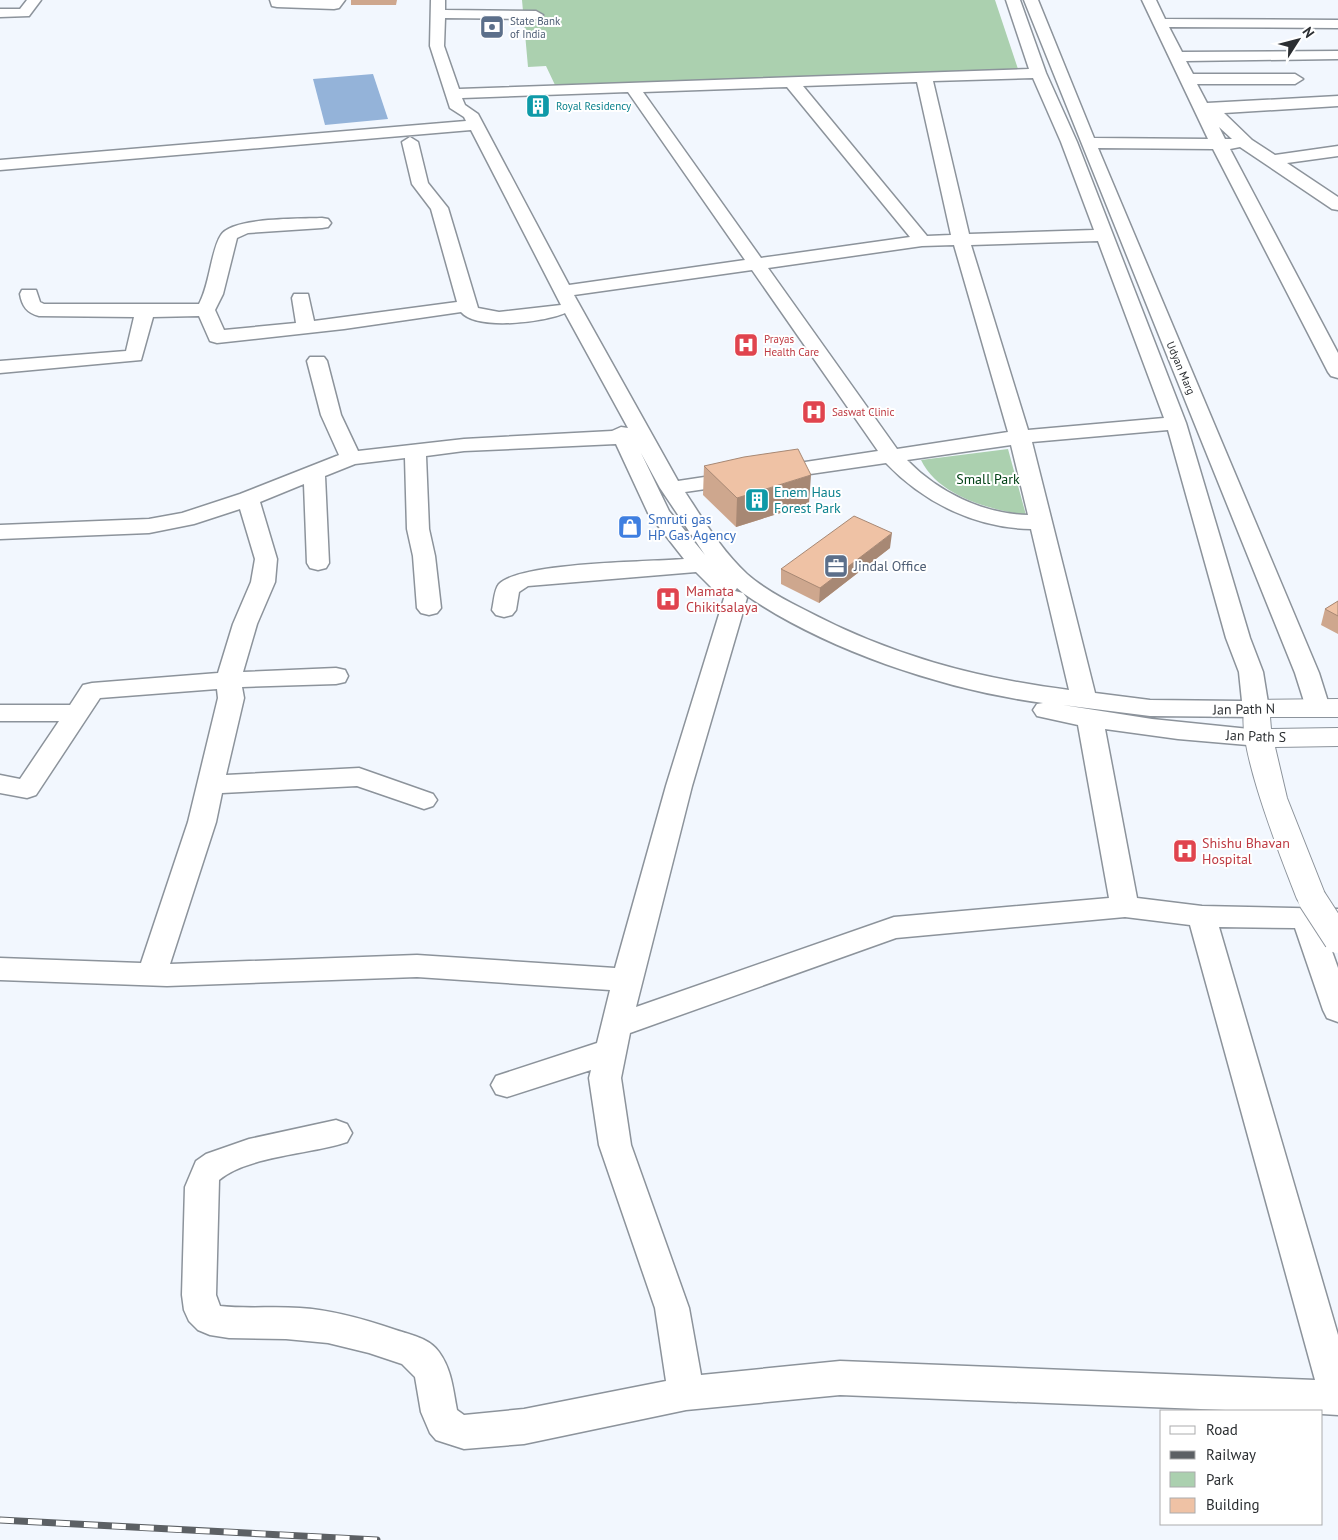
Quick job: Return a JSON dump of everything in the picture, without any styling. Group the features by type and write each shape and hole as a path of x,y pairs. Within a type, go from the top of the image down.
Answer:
{"main road":[{"name":"Jan Path N","path":"1256,709 1327,708"},
{"name":"Udyan Marg","path":"1327,708 1333,737"},
{"name":"Udyan Marg","path":"1256,709 1259,738 1273,798 1309,909 1338,939"},
{"name":"Jan Path S","path":"1259,738 1333,737"}],"street":[{"path":"0,13 24,13 34,0"},
{"path":"277,0 277,3 334,5 338,0"},
{"name":"Udyan Marg","path":"1013,0 1038,73 1069,142 1176,423 1238,638 1251,672 1256,709"},
{"name":"Udyan Marg","path":"1031,0 1088,143 1307,673 1327,708"},
{"path":"1149,0 1219,144 1338,372"},
{"path":"438,7 536,15"},
{"name":"Jan Path S","path":"438,7 437,46 444,69 482,162 560,300 659,513 710,561 735,598 762,614 813,637 945,689 1087,710 1174,732 1259,738"},
{"path":"1160,23 1338,24"},
{"path":"1032,53 1052,53"},
{"path":"1176,57 1338,55"},
{"path":"1282,56 1295,80 1330,115"},
{"path":"0,159 187,147 463,115 632,87 792,83 1038,73"},
{"path":"924,77 960,240 1020,437 1087,710 1125,907"},
{"path":"1191,86 1295,80"},
{"path":"792,83 922,241"},
{"path":"1191,86 1228,128 1246,143 1338,205"},
{"path":"632,87 902,469 927,488 958,504 993,518 1040,522"},
{"path":"1212,109 1338,101"},
{"path":"410,142 420,184 439,208 466,298 466,306 476,316 483,317 501,317 560,300 756,265 922,241 1104,235"},
{"path":"1088,143 1246,143"},
{"path":"0,165 141,150"},
{"path":"1273,160 1338,151"},
{"path":"322,223 248,228 232,232 229,236 214,294 206,310 217,337 466,306"},
{"path":"29,294 33,308 39,310 206,310"},
{"path":"301,298 306,327"},
{"path":"560,300 670,488 710,561 770,601 818,626 901,661 954,678 1087,710 1150,708"},
{"path":"0,367 134,356 145,311"},
{"path":"317,361 331,415 351,458"},
{"path":"670,488 1020,437 1176,423"},
{"path":"0,532 149,526 186,519 248,499 314,471 351,458 464,445 624,437"},
{"path":"415,451 418,529 424,556 429,608"},
{"path":"314,471 318,564"},
{"path":"152,974 202,822 231,698 228,680 245,624 263,582 266,559 248,499"},
{"path":"504,610 508,589 521,580 543,576 710,561"},
{"path":"686,1393 672,1308 615,1145 605,1078 627,980 679,786 735,598"},
{"path":"0,784 28,789 92,691 228,680 336,676"},
{"name":"Jan Path N","path":"1150,708 1256,709"},
{"path":"0,713 77,713"},
{"path":"211,785 359,778 424,800"},
{"path":"507,1085 614,1039 894,928 1125,907 1202,916 1309,909 1338,918"},
{"path":"1309,909 1338,1010"},
{"path":"336,1133 227,1159 209,1168 200,1186 199,1295 201,1310 210,1320 234,1323 287,1323 359,1332 416,1354 430,1368 436,1386 438,1411 448,1428 456,1432 476,1434 533,1425 686,1393 840,1378 1338,1398 1202,916"},
{"path":"0,969 152,974 416,966 627,980"}],"green space":[{"path":"522,0 995,0 1018,69 555,85 546,66 528,67"},
{"name":"Small Park","path":"1008,449 1026,515 982,505 952,492 929,472 921,460"}],"water":[{"path":"373,74 388,119 325,125 313,79"}],"building":[{"path":"798,449 811,475 737,498 704,466 744,457"},
{"path":"854,516 892,533 820,588 781,569"},
{"path":"1338,601 1338,616 1325,609"}],"railway":[{"path":"0,1520 377,1540"}],"place":[{"name":"State Bank of India","path":"492,27"},
{"name":"Royal Residency","path":"538,106"},
{"name":"Prayas Health Care","path":"746,345"},
{"name":"Saswat Clinic","path":"814,412"},
{"name":"Enem Haus Forest Park","path":"757,500"},
{"name":"Smruti gas HP Gas Agency","path":"630,527"},
{"name":"Jindal Office","path":"836,566"},
{"name":"Mamata Chikitsalaya","path":"668,599"},
{"name":"Shishu Bhavan Hospital","path":"1185,851"}]}
